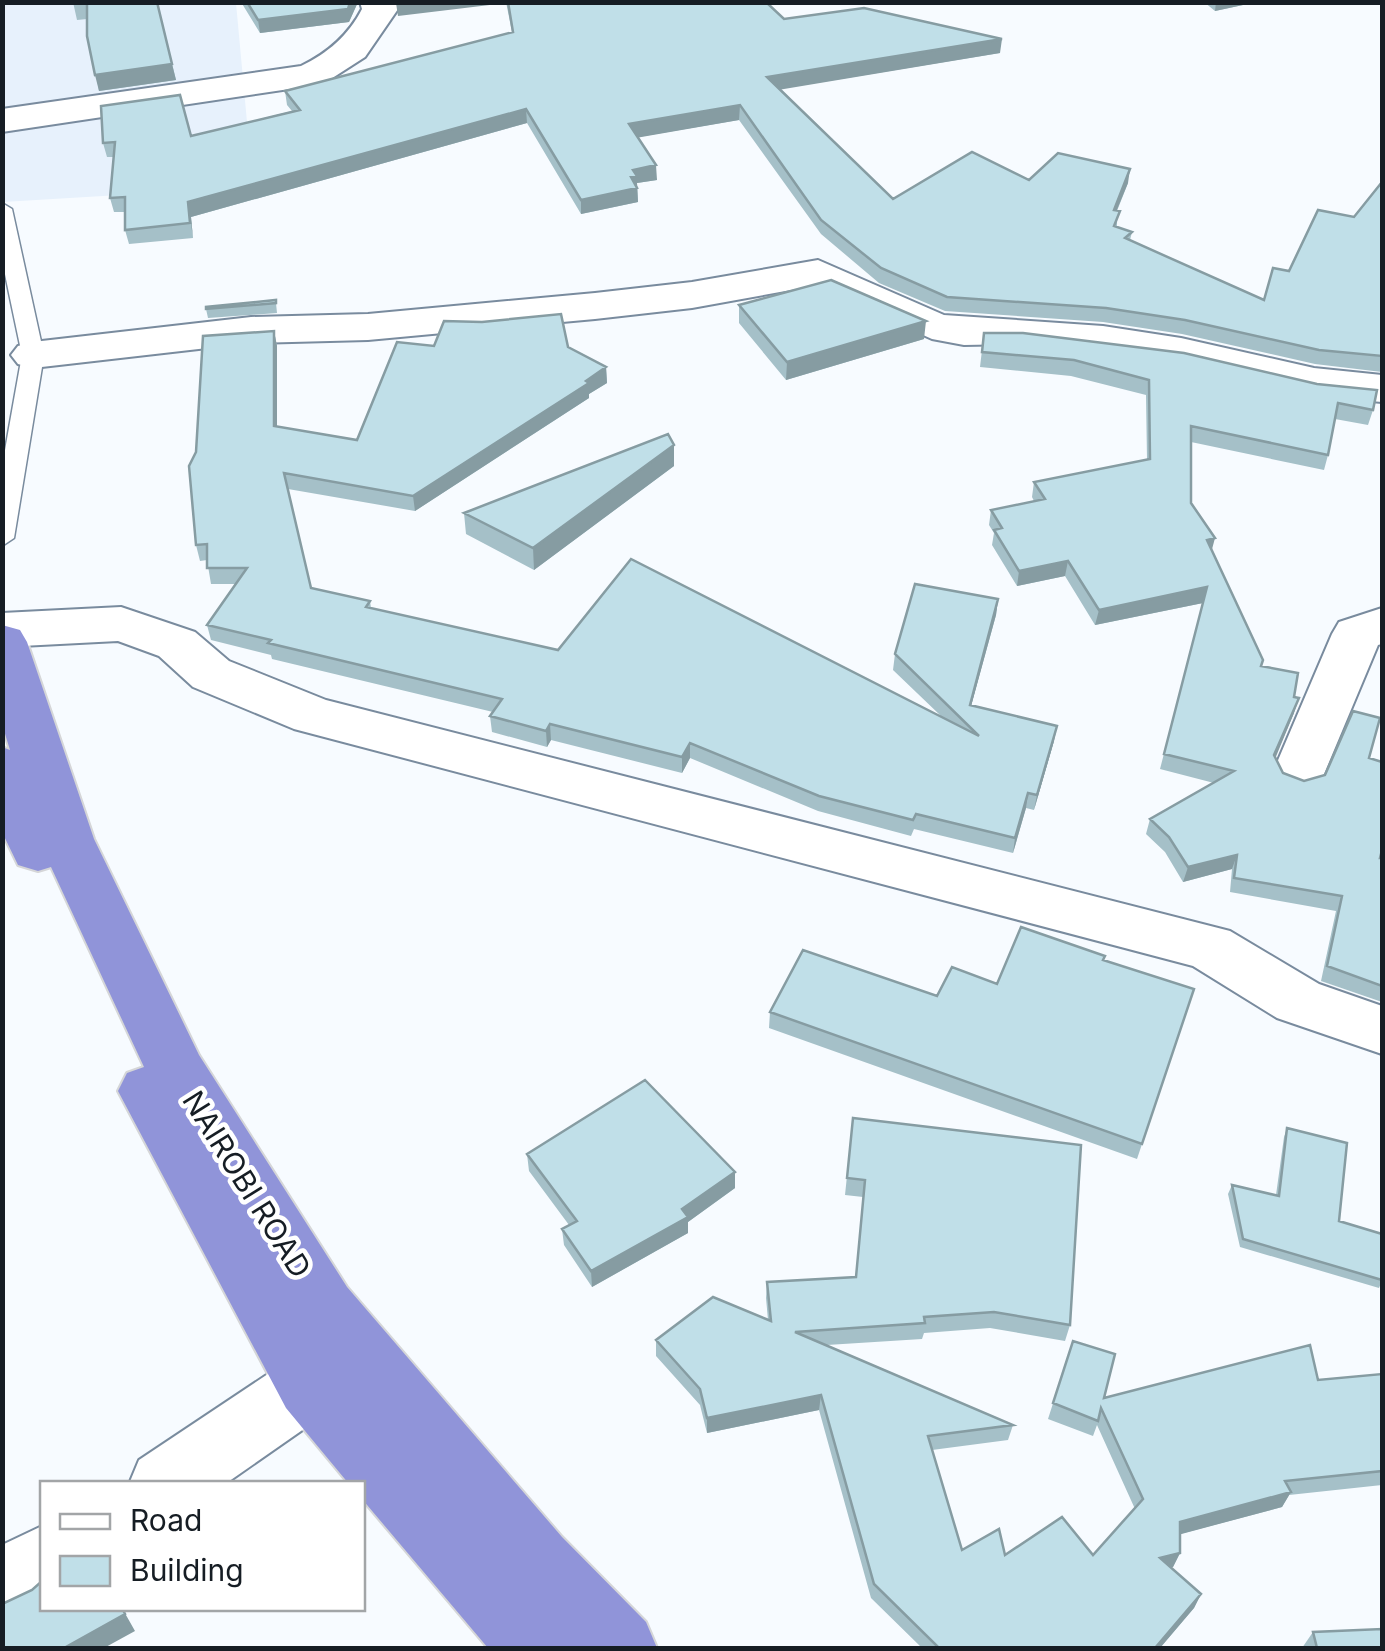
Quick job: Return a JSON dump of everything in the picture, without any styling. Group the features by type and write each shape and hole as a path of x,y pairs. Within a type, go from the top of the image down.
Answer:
{"highway":[{"name":"NAIROBI ROAD","path":"2,642 66,838 187,1089 323,1308 536,1564 620,1648"},
{"name":"NAIROBI ROAD","path":"2,766 129,1053 310,1385 536,1648"}],"street":[{"path":"2,121 310,76 336,65 353,50 371,28 380,9 378,2"},
{"path":"33,355 251,330 368,326 595,306 692,295 818,272 932,326 964,332 1021,331 1102,339 1181,351 1314,382 1382,389"},
{"path":"2,630 121,624 176,644 211,674 313,716 1210,947 1298,1002 1382,1030"},
{"path":"1300,772 1357,634 1382,625"},
{"path":"168,1481 310,1385"},
{"path":"2,1588 40,1563"}],"lane":[{"path":"2,209 33,355 2,538"}],"shaded area":[{"path":"3,3 236,3 253,187 3,202"}],"building":[{"path":"87,2 157,2 172,64 95,75 87,36"},
{"path":"247,2 350,2 348,9 258,20"},
{"path":"508,2 766,2 784,19 864,8 1002,39 767,77 893,199 972,152 1029,180 1058,153 1130,169 1114,210 1120,211 1114,226 1132,232 1125,238 1264,300 1273,268 1289,271 1318,210 1354,217 1382,182 1382,356 1319,350 1185,320 1106,308 947,297 881,268 821,220 740,105 629,124 656,165 633,170 637,176 631,177 637,188 581,200 526,109 188,202 190,223 125,230 125,197 110,198 115,142 103,143 101,106 180,95 191,136 300,110 285,91 513,32"},
{"path":"831,280 926,321 787,362 739,305"},
{"path":"276,303 206,309 206,307"},
{"path":"561,314 568,347 606,367 586,381 589,383 413,496 284,473 311,588 370,601 366,607 558,650 631,559 979,736 895,654 915,584 998,599 970,705 1057,726 1037,795 1028,793 1015,838 916,814 913,820 819,796 690,743 682,757 550,724 546,731 490,716 502,699 207,625 247,568 207,568 207,544 196,545 189,466 196,452 203,336 274,331 274,426 357,440 397,342 434,346 444,321 482,322"},
{"path":"984,333 1023,333 1184,353 1317,384 1377,390 1373,410 1338,403 1328,455 1191,426 1191,503 1215,538 1207,540 1263,660 1261,666 1298,673 1294,697 1299,698 1274,755 1283,773 1304,781 1325,775 1353,711 1380,718 1369,758 1382,762 1382,986 1327,966 1342,896 1234,878 1237,855 1188,867 1169,837 1150,819 1234,771 1164,754 1207,587 1099,610 1068,561 1019,571 994,530 1002,528 991,510 1045,499 1034,482 1150,459 1149,380 1074,360 982,352"},
{"path":"668,434 674,445 533,548 464,513"},
{"path":"1021,927 1105,956 1103,960 1194,989 1142,1144 770,1012 803,950 937,996 952,967 997,984"},
{"path":"645,1080 735,1172 682,1209 688,1217 591,1271 562,1229 577,1221 527,1154"},
{"path":"853,1118 1081,1145 1070,1325 994,1312 924,1317 925,1323 795,1332 1013,1425 928,1436 962,1550 999,1529 1005,1555 1062,1517 1093,1555 1143,1499 1101,1408 1098,1421 1053,1403 1073,1341 1115,1354 1104,1398 1310,1345 1318,1380 1382,1374 1382,1471 1285,1481 1291,1492 1180,1522 1180,1553 1160,1558 1201,1594 1155,1648 939,1648 874,1584 821,1395 707,1418 700,1389 656,1340 713,1297 771,1321 767,1282 856,1277 865,1180 847,1178"},
{"path":"1287,1128 1347,1143 1339,1221 1382,1234 1382,1280 1243,1239 1232,1185 1279,1196"},
{"path":"40,1583 40,1611 125,1614 64,1648 2,1648 2,1604"},
{"path":"1382,1629 1382,1648 1317,1648 1313,1632"}]}
